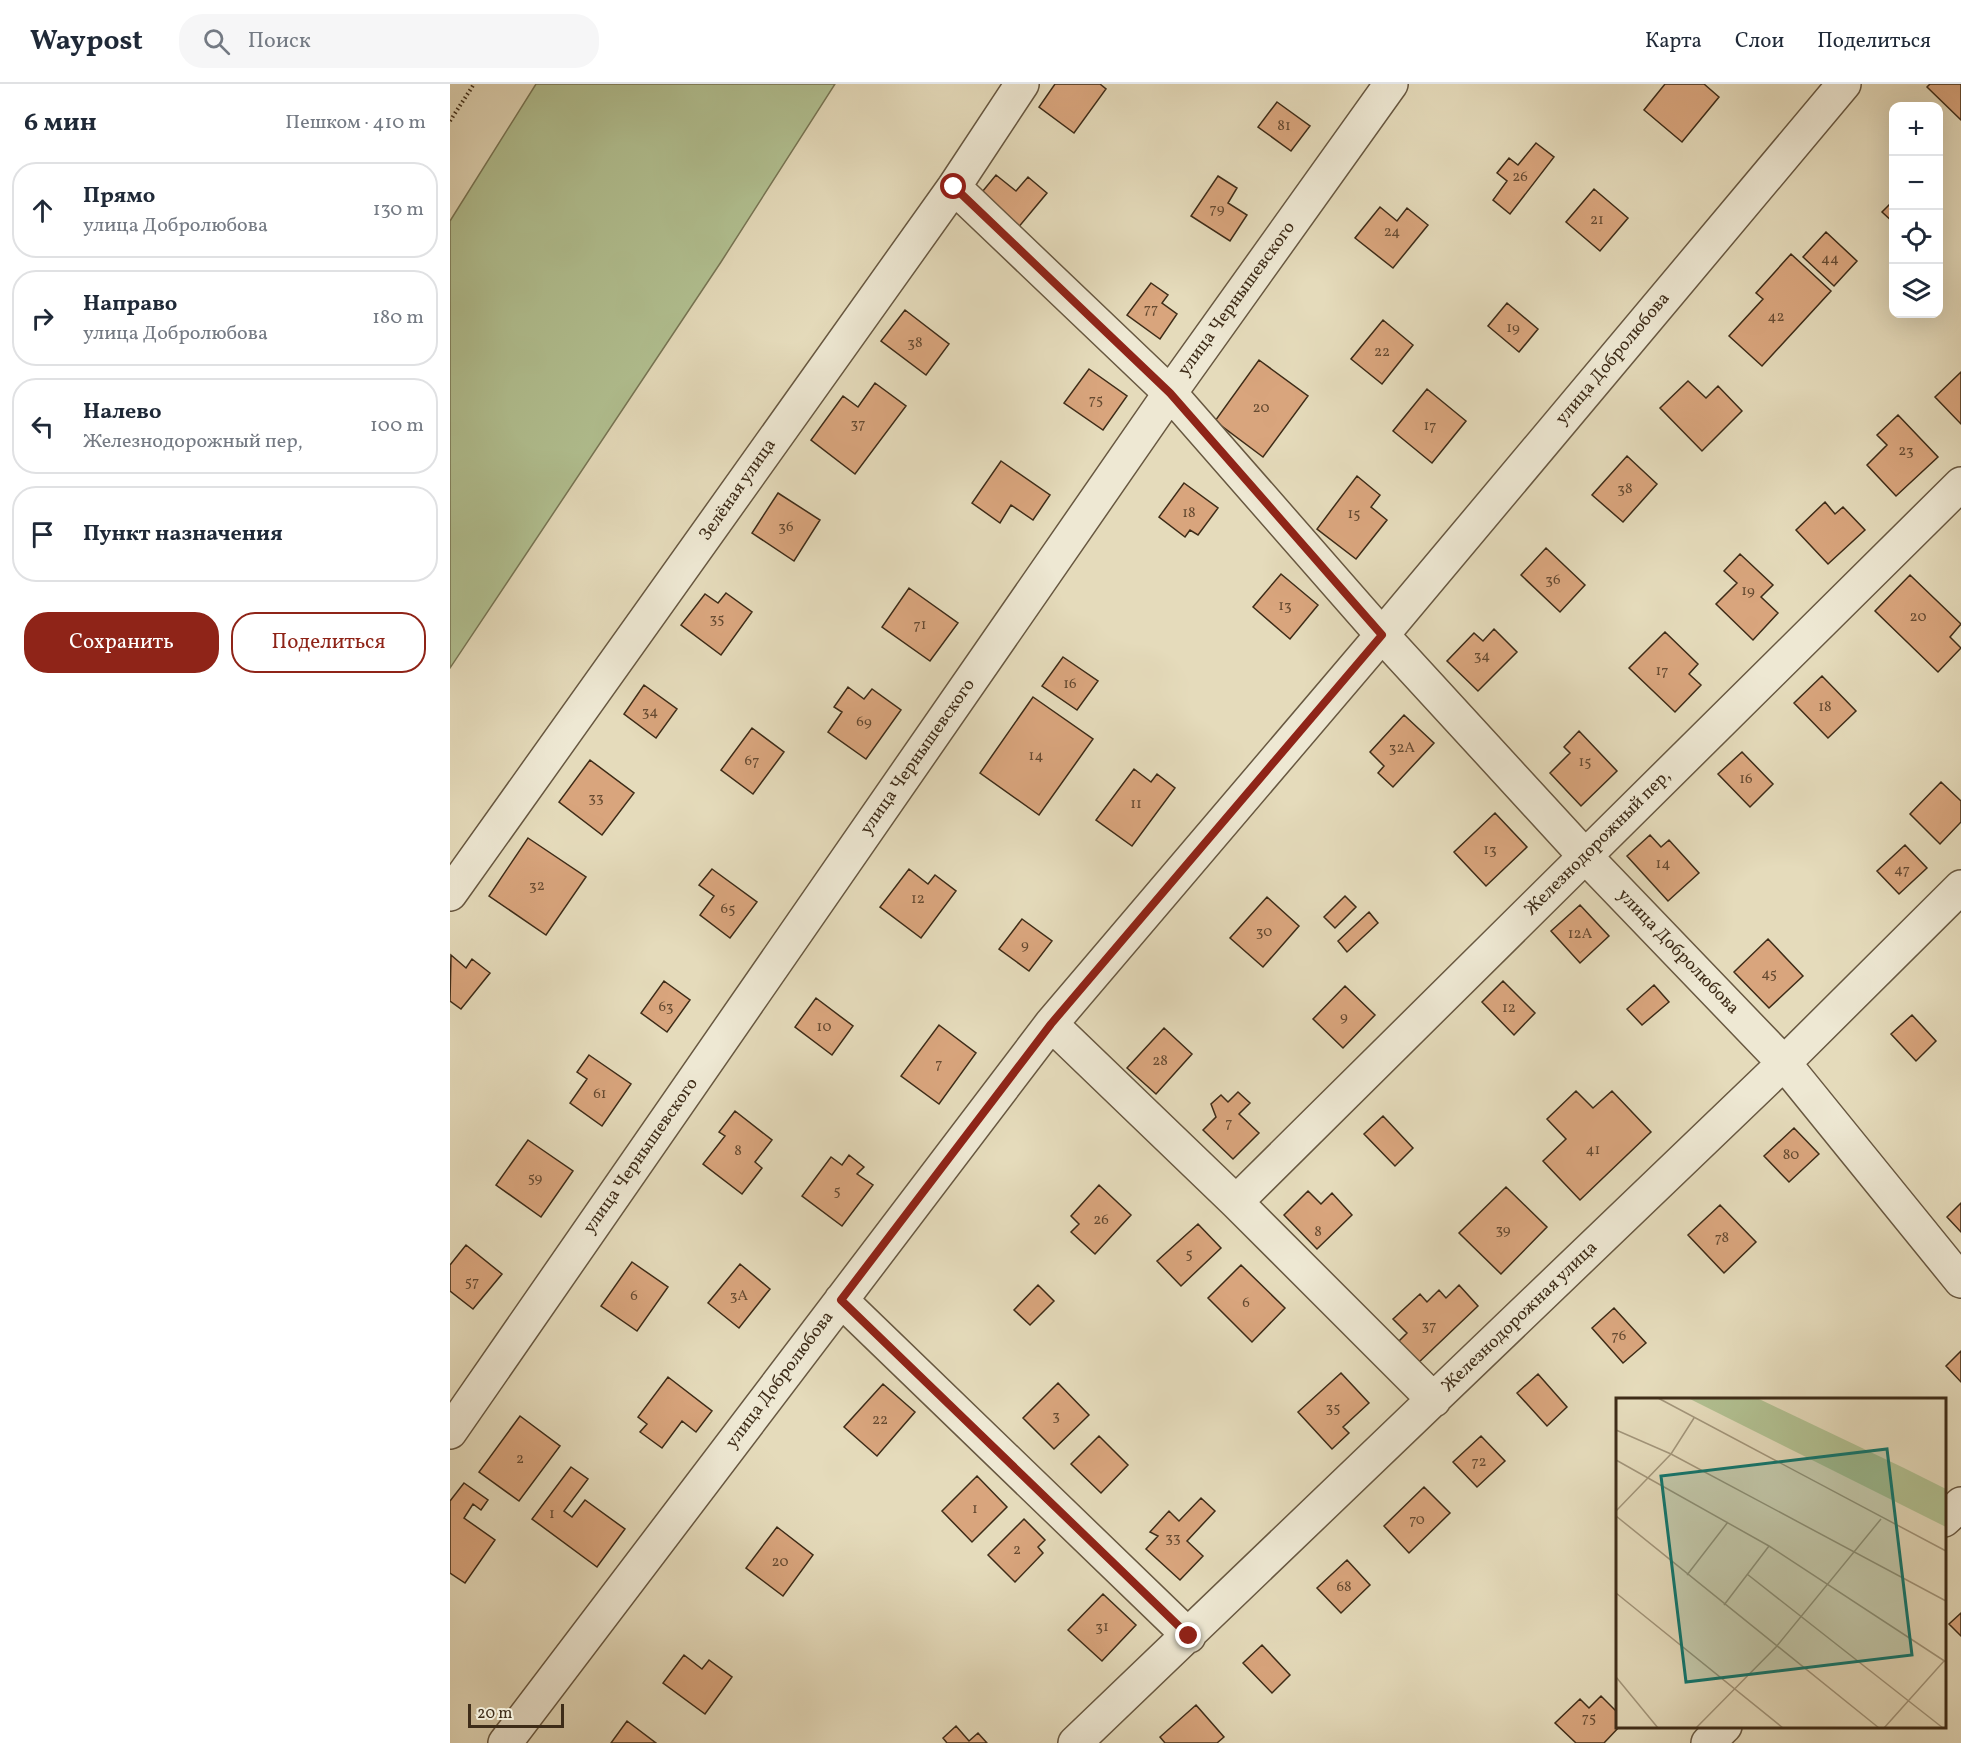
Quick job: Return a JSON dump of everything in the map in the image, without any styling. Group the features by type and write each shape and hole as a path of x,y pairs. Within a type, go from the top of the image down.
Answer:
{"street":[{"name":"Зелёная улица","path":"450,894 954,187 1022,84"},
{"name":"улица Чернышевского","path":"450,1432 1170,393 1391,84"},
{"name":"улица Добролюбова","path":"505,1743 1051,1024 1382,635 1844,84"},
{"name":"улица Добролюбова","path":"954,187 1170,393 1382,635 1585,856 1784,1063 1961,1281"},
{"name":"Железнодорожный пер,","path":"1236,1202 1961,484"},
{"name":"Железнодорожная улица","path":"1075,1743 1784,1063 1961,887"},
{"path":"1051,1024 1236,1202 1434,1400"},
{"path":"841,1300 1189,1636"},
{"path":"1946,1518 1961,1504"},
{"path":"1708,1743 1723,1728"}],"path":[{"path":"450,121 474,84"}],"green space":[{"path":"536,84 835,84 721,262 450,668 450,221"}],"building":[{"path":"1055,84 1100,84 1106,89 1074,133 1039,107"},
{"path":"1665,84 1704,84 1719,97 1682,142 1644,110"},
{"path":"1930,84 1961,84 1961,120 1943,102 1927,87"},
{"path":"1277,102 1310,126 1291,151 1258,127"},
{"path":"1536,143 1554,157 1510,214 1493,200 1507,181 1497,173 1509,158 1518,165"},
{"path":"996,175 1016,191 1028,177 1047,193 1017,229 978,197"},
{"path":"1218,176 1237,188 1228,203 1247,215 1230,241 1191,216"},
{"path":"1594,189 1628,218 1600,251 1566,222"},
{"path":"1889,205 1889,218 1882,212"},
{"path":"1380,207 1397,221 1407,208 1428,225 1393,268 1355,238"},
{"path":"1826,232 1857,261 1834,286 1803,257"},
{"path":"1791,254 1831,291 1762,366 1729,336 1763,299 1756,293"},
{"path":"1151,283 1168,295 1162,303 1177,314 1160,339 1127,315"},
{"path":"1507,303 1538,329 1519,352 1488,326"},
{"path":"905,310 949,344 926,375 881,341"},
{"path":"1383,320 1413,345 1382,384 1351,359"},
{"path":"1259,360 1308,396 1263,457 1215,421"},
{"path":"1089,369 1127,396 1103,430 1064,403"},
{"path":"1961,372 1961,424 1935,397"},
{"path":"1688,381 1706,398 1718,386 1742,411 1702,451 1660,408"},
{"path":"875,383 906,406 855,474 811,440 843,396 858,407"},
{"path":"1427,389 1466,421 1432,463 1393,431"},
{"path":"1898,415 1938,457 1896,496 1867,465 1887,445 1877,435"},
{"path":"1627,456 1657,484 1623,522 1592,495"},
{"path":"1001,461 1050,495 1033,520 1011,505 1000,523 972,503"},
{"path":"1357,476 1380,495 1371,507 1387,520 1356,559 1317,529"},
{"path":"1184,483 1218,508 1198,535 1190,530 1185,537 1159,517"},
{"path":"778,493 820,520 794,561 752,533"},
{"path":"1825,502 1835,514 1843,507 1865,530 1828,564 1796,530"},
{"path":"1546,548 1585,585 1560,612 1521,575"},
{"path":"1740,554 1773,585 1761,597 1778,613 1753,640 1716,604 1737,583 1724,571"},
{"path":"1281,574 1318,605 1290,639 1253,607"},
{"path":"1910,575 1961,624 1950,637 1961,648 1938,672 1875,611"},
{"path":"909,588 958,623 930,661 882,627"},
{"path":"726,593 752,612 721,655 681,625 705,594 718,603"},
{"path":"1494,629 1517,652 1478,691 1447,661 1474,633 1483,641"},
{"path":"1665,632 1698,664 1689,674 1701,685 1675,712 1629,668"},
{"path":"1063,657 1098,681 1077,710 1042,686"},
{"path":"1822,676 1856,711 1828,738 1794,703"},
{"path":"644,685 677,709 656,738 624,714"},
{"path":"848,687 864,699 872,689 901,710 866,759 828,732 842,712 834,707"},
{"path":"1033,697 1093,739 1039,815 980,773"},
{"path":"1404,715 1434,743 1393,787 1378,773 1384,766 1370,752"},
{"path":"752,728 784,752 753,794 721,770"},
{"path":"1579,731 1617,771 1581,806 1550,773 1570,753 1564,747"},
{"path":"1742,752 1773,784 1750,807 1718,774"},
{"path":"590,760 634,793 602,835 559,802"},
{"path":"1134,769 1151,782 1157,774 1175,788 1132,846 1096,820"},
{"path":"1941,782 1961,801 1961,822 1940,844 1910,814"},
{"path":"1495,813 1527,847 1486,886 1454,852"},
{"path":"1650,835 1661,847 1669,840 1699,873 1668,901 1627,856"},
{"path":"528,838 586,877 546,935 489,896"},
{"path":"1905,845 1927,868 1899,894 1877,871"},
{"path":"712,869 757,902 730,938 700,915 714,896 699,885"},
{"path":"909,869 928,884 935,875 956,891 921,938 880,907"},
{"path":"1345,896 1356,907 1335,928 1324,917"},
{"path":"1267,897 1299,926 1263,967 1230,938"},
{"path":"1580,905 1609,936 1580,963 1551,931"},
{"path":"1369,912 1378,923 1347,952 1338,941"},
{"path":"1022,919 1052,941 1029,971 999,949"},
{"path":"1768,939 1803,976 1769,1008 1734,972"},
{"path":"451,955 466,968 472,959 490,973 461,1009 450,1001"},
{"path":"664,981 690,1000 667,1032 641,1013"},
{"path":"1503,981 1535,1013 1514,1035 1482,1002"},
{"path":"1654,985 1669,1002 1642,1025 1627,1009"},
{"path":"1345,986 1375,1015 1343,1048 1313,1019"},
{"path":"816,998 853,1026 832,1055 795,1027"},
{"path":"1912,1015 1936,1041 1916,1061 1891,1034"},
{"path":"939,1025 976,1053 939,1104 901,1076"},
{"path":"1164,1028 1192,1054 1156,1094 1127,1068"},
{"path":"589,1055 631,1084 602,1126 570,1103 587,1079 577,1072"},
{"path":"1576,1091 1593,1108 1612,1091 1651,1132 1580,1200 1543,1161 1566,1139 1547,1119"},
{"path":"1238,1092 1250,1103 1239,1114 1259,1133 1233,1159 1203,1130 1216,1117 1211,1104 1221,1095 1228,1102"},
{"path":"735,1111 772,1140 755,1162 762,1168 742,1194 703,1164 725,1136 719,1132"},
{"path":"1383,1116 1413,1148 1395,1166 1364,1134"},
{"path":"1794,1128 1819,1154 1789,1182 1764,1156"},
{"path":"528,1140 573,1171 541,1217 496,1185"},
{"path":"849,1155 864,1167 857,1174 873,1185 842,1226 802,1196 831,1157 842,1165"},
{"path":"1099,1185 1131,1215 1095,1254 1071,1232 1079,1224 1071,1216"},
{"path":"1506,1187 1547,1227 1501,1274 1459,1233"},
{"path":"1308,1191 1321,1204 1332,1193 1352,1215 1317,1249 1284,1215"},
{"path":"1961,1203 1961,1232 1947,1217"},
{"path":"1720,1205 1756,1242 1724,1273 1688,1235"},
{"path":"1198,1224 1221,1248 1181,1286 1157,1261"},
{"path":"466,1245 502,1274 473,1309 450,1291 450,1265"},
{"path":"632,1262 668,1287 637,1331 601,1306"},
{"path":"740,1264 770,1289 739,1328 708,1303"},
{"path":"1241,1265 1285,1308 1252,1342 1208,1298"},
{"path":"1038,1285 1054,1301 1030,1325 1014,1310"},
{"path":"1459,1285 1478,1306 1416,1365 1396,1344 1407,1333 1393,1319 1420,1294 1427,1302 1439,1290 1446,1298"},
{"path":"1614,1308 1646,1343 1623,1363 1592,1328"},
{"path":"1961,1351 1961,1382 1946,1366"},
{"path":"1341,1373 1369,1403 1343,1427 1349,1433 1332,1449 1298,1412"},
{"path":"1538,1374 1567,1407 1547,1426 1517,1393"},
{"path":"668,1377 712,1411 696,1432 682,1421 662,1448 640,1432 647,1424 638,1417"},
{"path":"1058,1383 1089,1415 1054,1449 1023,1418"},
{"path":"883,1384 915,1412 877,1456 844,1427"},
{"path":"520,1416 560,1446 519,1501 479,1472"},
{"path":"1099,1436 1128,1465 1101,1493 1071,1464"},
{"path":"1481,1436 1505,1461 1477,1487 1453,1462"},
{"path":"571,1467 588,1479 564,1511 572,1517 585,1500 625,1529 597,1567 532,1519"},
{"path":"977,1476 1007,1507 972,1542 942,1511"},
{"path":"464,1483 488,1500 481,1510 473,1504 464,1518 495,1540 465,1583 450,1573 450,1501"},
{"path":"1424,1487 1450,1513 1409,1553 1384,1526"},
{"path":"1201,1498 1215,1511 1187,1541 1203,1556 1180,1580 1146,1549 1158,1536 1150,1532 1169,1511 1179,1521"},
{"path":"1024,1519 1045,1540 1038,1547 1043,1553 1015,1582 988,1555"},
{"path":"777,1527 813,1555 783,1596 746,1568"},
{"path":"1347,1560 1370,1585 1341,1613 1317,1588"},
{"path":"1103,1594 1136,1625 1102,1661 1068,1630"},
{"path":"1961,1613 1961,1636 1949,1624"},
{"path":"1262,1645 1290,1675 1272,1693 1243,1663"},
{"path":"684,1655 702,1669 709,1660 732,1677 705,1714 663,1683"},
{"path":"1601,1696 1616,1711 1616,1728 1618,1728 1604,1743 1576,1743 1555,1723 1580,1699 1589,1708"},
{"path":"1196,1705 1224,1737 1217,1743 1165,1743 1160,1737"},
{"path":"627,1721 656,1743 611,1743"},
{"path":"956,1726 969,1741 978,1733 987,1743 947,1743 943,1738"}],"route":[{"path":"954,187 1170,393 1382,635 1051,1024 841,1300 1189,1636"}]}
